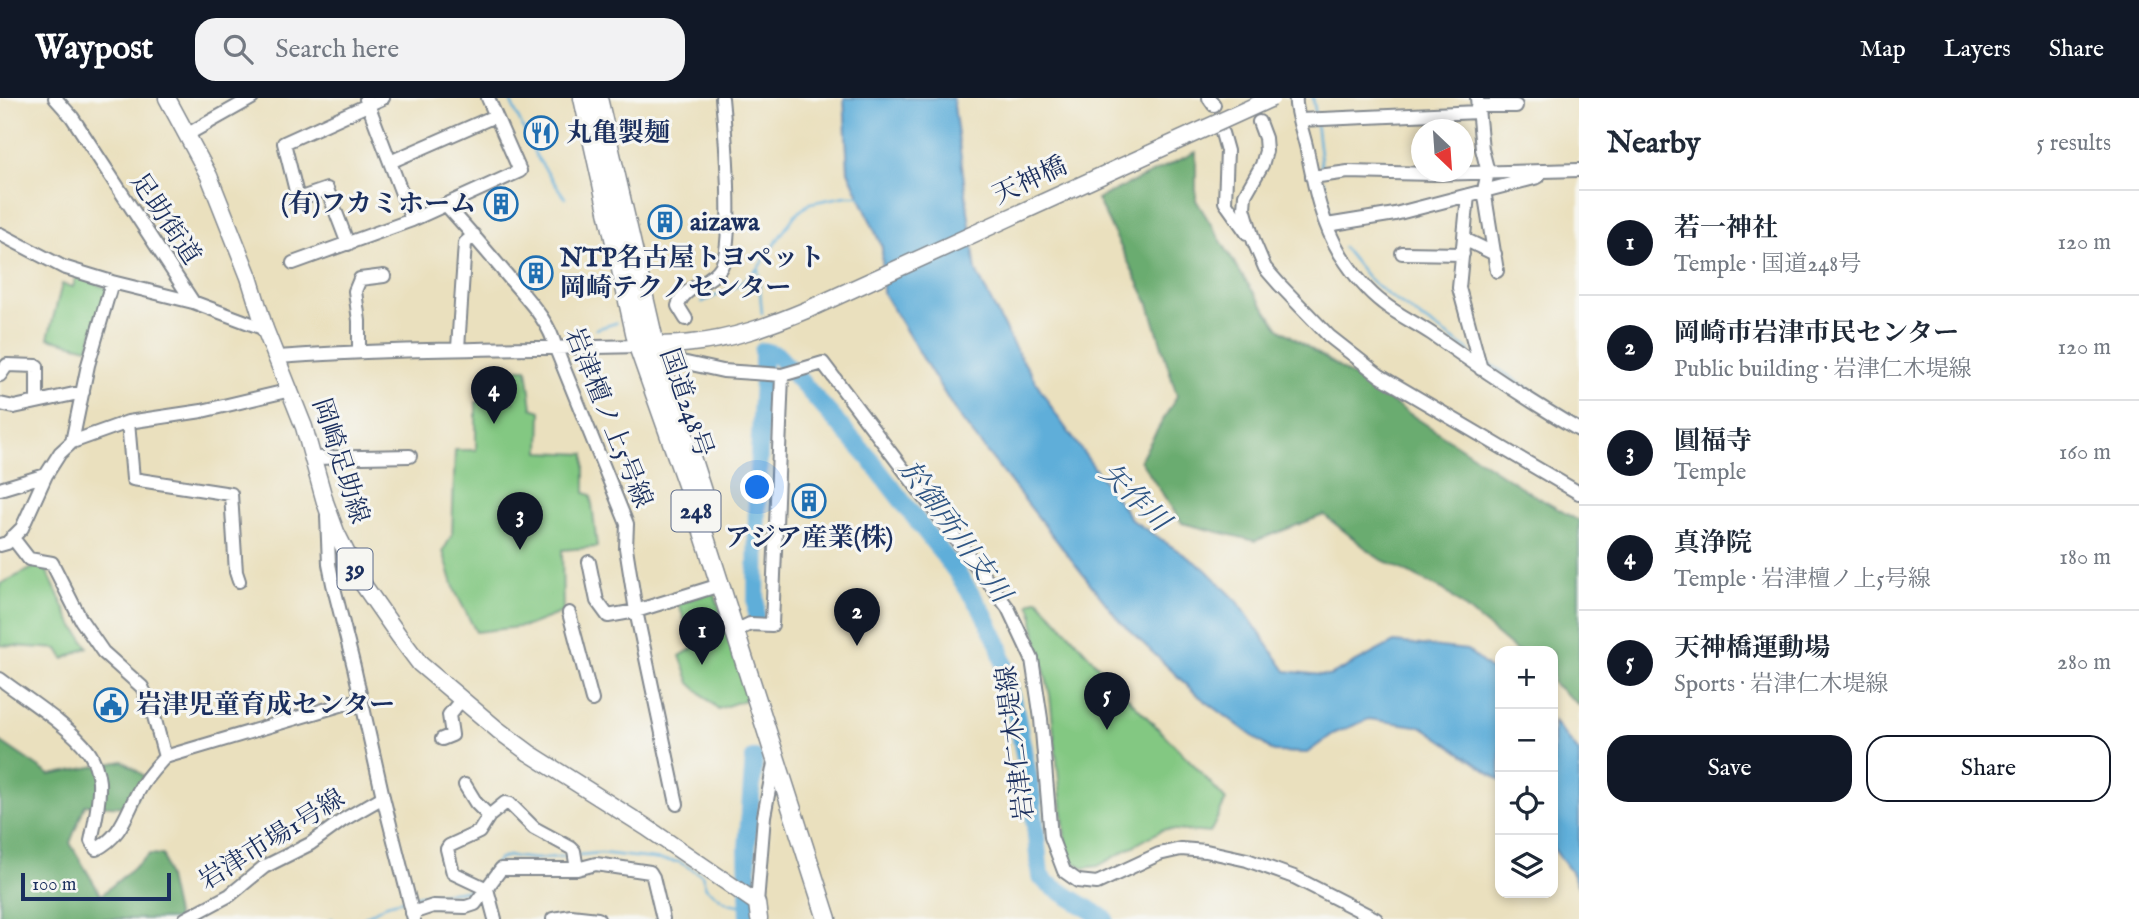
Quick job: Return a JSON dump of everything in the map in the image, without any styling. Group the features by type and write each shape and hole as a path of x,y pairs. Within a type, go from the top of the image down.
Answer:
{"highway":[{"name":"国道248号","path":"583,98 647,345 720,585 740,629 775,758 827,919"},
{"name":"国道248号","path":"598,98 647,345 839,919"}],"main road":[{"name":"岡崎足助線","path":"167,98 209,176 249,277 265,329 291,390 336,532 360,580 384,617 420,664 498,730 538,760 646,827 752,904"},
{"name":"天神橋","path":"647,345 691,344 736,335 809,309 1272,98"}],"street":[{"name":"足助街道","path":"55,98 72,117 193,302 265,329"},
{"path":"188,134 252,98"},
{"path":"348,244 327,189 298,199 284,143 367,101 383,98"},
{"path":"293,263 412,220 520,171 488,98"},
{"path":"686,319 678,306 683,294 716,273 725,256 728,214 722,98"},
{"path":"1296,98 1295,104 1315,194 1341,255 1352,269 1382,303 1579,430"},
{"path":"367,101 412,220"},
{"path":"1300,120 1477,105 1516,106"},
{"path":"1477,105 1488,172 1484,190 1497,271"},
{"path":"390,162 495,116"},
{"path":"1259,122 1266,151 1262,165 1245,195 1244,208 1265,268 1329,336 1380,376 1579,493"},
{"path":"1222,133 1227,151 1225,202 1254,242"},
{"path":"1312,177 1348,172 1434,174 1576,170"},
{"path":"1327,225 1395,215 1484,190 1576,170"},
{"path":"1468,195 1459,288 1481,369"},
{"name":"岩津檀ノ上5号線","path":"446,205 533,306 554,336 556,348 627,524 626,548 636,611 677,804"},
{"path":"0,234 63,267 193,302"},
{"path":"458,348 465,243 474,235"},
{"path":"1464,239 1495,254"},
{"path":"1402,253 1463,254"},
{"path":"359,352 355,291 359,279 384,276"},
{"path":"72,442 112,282"},
{"path":"278,357 458,348 647,345 668,359 723,371 777,375 772,625 750,624 740,629"},
{"name":"岩津仁木堤線","path":"777,375 823,363 1008,608 1032,659 1041,719 1051,837 1064,871 1078,881 1097,883 1159,854 1181,849 1206,851 1247,860 1294,877 1376,919"},
{"path":"0,375 7,365 37,366 37,402"},
{"path":"0,545 7,543 22,528 46,475 60,453 72,442 128,422 202,411 291,390"},
{"path":"0,404 14,407 83,392"},
{"path":"128,422 133,480 231,494 236,572 239,581"},
{"path":"313,458 410,456"},
{"path":"0,489 46,475"},
{"path":"327,508 329,564 413,916 433,906 466,907 478,901 501,869 577,869 596,864 650,872 663,919"},
{"path":"12,537 29,559 52,564 81,620 103,652 142,687 152,709 165,757"},
{"path":"589,562 597,601 608,616 636,611 720,585"},
{"path":"569,613 592,700"},
{"path":"0,679 68,731 89,751 99,782 92,841 96,849 107,842 124,824 147,776 165,757 361,699"},
{"path":"442,739 452,734 449,715 462,699"},
{"path":"752,904 775,758"},
{"path":"465,785 489,816"},
{"name":"岩津市場1号線","path":"185,919 205,915 264,867 310,844 343,820 383,797"},
{"path":"495,919 487,889 453,873 447,849 479,832 489,816 502,804 510,804 534,828 571,848 577,869"},
{"path":"553,919 571,916 598,919"}],"green space":[{"path":"1196,152 1196,200 1245,280 1279,328 1532,494 1579,521 1579,705 1558,687 1558,646 1510,646 1444,590 1378,558 1324,515 1255,541 1182,523 1140,460 1177,396 1149,304 1097,199"},
{"path":"76,277 108,288 88,348 48,338 62,284 73,287"},
{"path":"515,369 527,369 532,408 541,411 540,452 585,454 585,493 591,495 597,547 562,550 563,612 527,626 476,632 455,591 443,551 452,535 455,450 476,450 476,402 514,402"},
{"path":"43,563 70,620 88,647 64,659 58,649 0,645 0,584"},
{"path":"714,592 750,698 718,709 690,683 680,656 695,647 678,603"},
{"path":"1038,599 1123,693 1226,800 1210,833 1164,829 1098,866 1084,868 1072,861 1066,846 1050,695 1029,603"},
{"path":"0,741 50,775 123,761 147,778 131,807 85,805 70,843 101,895 150,854 163,855 177,919 0,919"}],"water":[{"path":"844,98 953,98 976,271 1012,343 1057,416 1132,520 1204,568 1238,602 1286,671 1330,676 1394,642 1467,650 1495,673 1495,777 1423,727 1369,719 1333,734 1307,753 1274,752 1196,694 1119,620 957,414 883,293 882,247 848,171"},
{"path":"1558,727 1579,752 1579,888 1558,855"}],"waterway":[{"path":"509,98 536,156 565,198"},
{"path":"1313,98 1316,116"},
{"path":"1316,122 1322,171"},
{"path":"1324,181 1331,219"},
{"path":"762,314 758,268 795,215 810,203 846,196 862,196"},
{"path":"1343,247 1368,278 1388,295 1470,351"},
{"path":"702,302 737,286 758,268"},
{"path":"596,329 616,323"},
{"name":"於御所川支川","path":"763,344 763,351"},
{"name":"於御所川支川","path":"756,615 757,491 763,351 777,355 869,458 955,570 983,612 999,645 1015,708 1032,795 1040,876 1048,884 1105,919"},
{"path":"1484,360 1579,421"},
{"path":"749,919 747,848 754,758"},
{"path":"579,855 601,853 679,862 702,875 706,888 728,903 749,907"},
{"path":"481,880 498,860 508,856 535,859 569,856"},
{"path":"413,897 475,888"},
{"path":"362,919 387,904 403,900"}],"place":[{"name":"丸亀製麺","path":"541,133"},
{"name":"(有)フカミホーム","path":"501,204"},
{"name":"aizawa","path":"665,222"},
{"name":"NTP名古屋トヨペット 岡崎テクノセンター","path":"536,273"},
{"name":"真浄院","path":"494,424"},
{"name":"アジア産業(株)","path":"809,501"},
{"name":"圓福寺","path":"520,550"},
{"name":"岡崎市岩津市民センター","path":"857,646"},
{"name":"若一神社","path":"702,665"},
{"name":"岩津児童育成センター","path":"111,705"},
{"name":"天神橋運動場","path":"1107,730"}],"water label":[{"name":"矢作川","path":"1134,498"}]}
